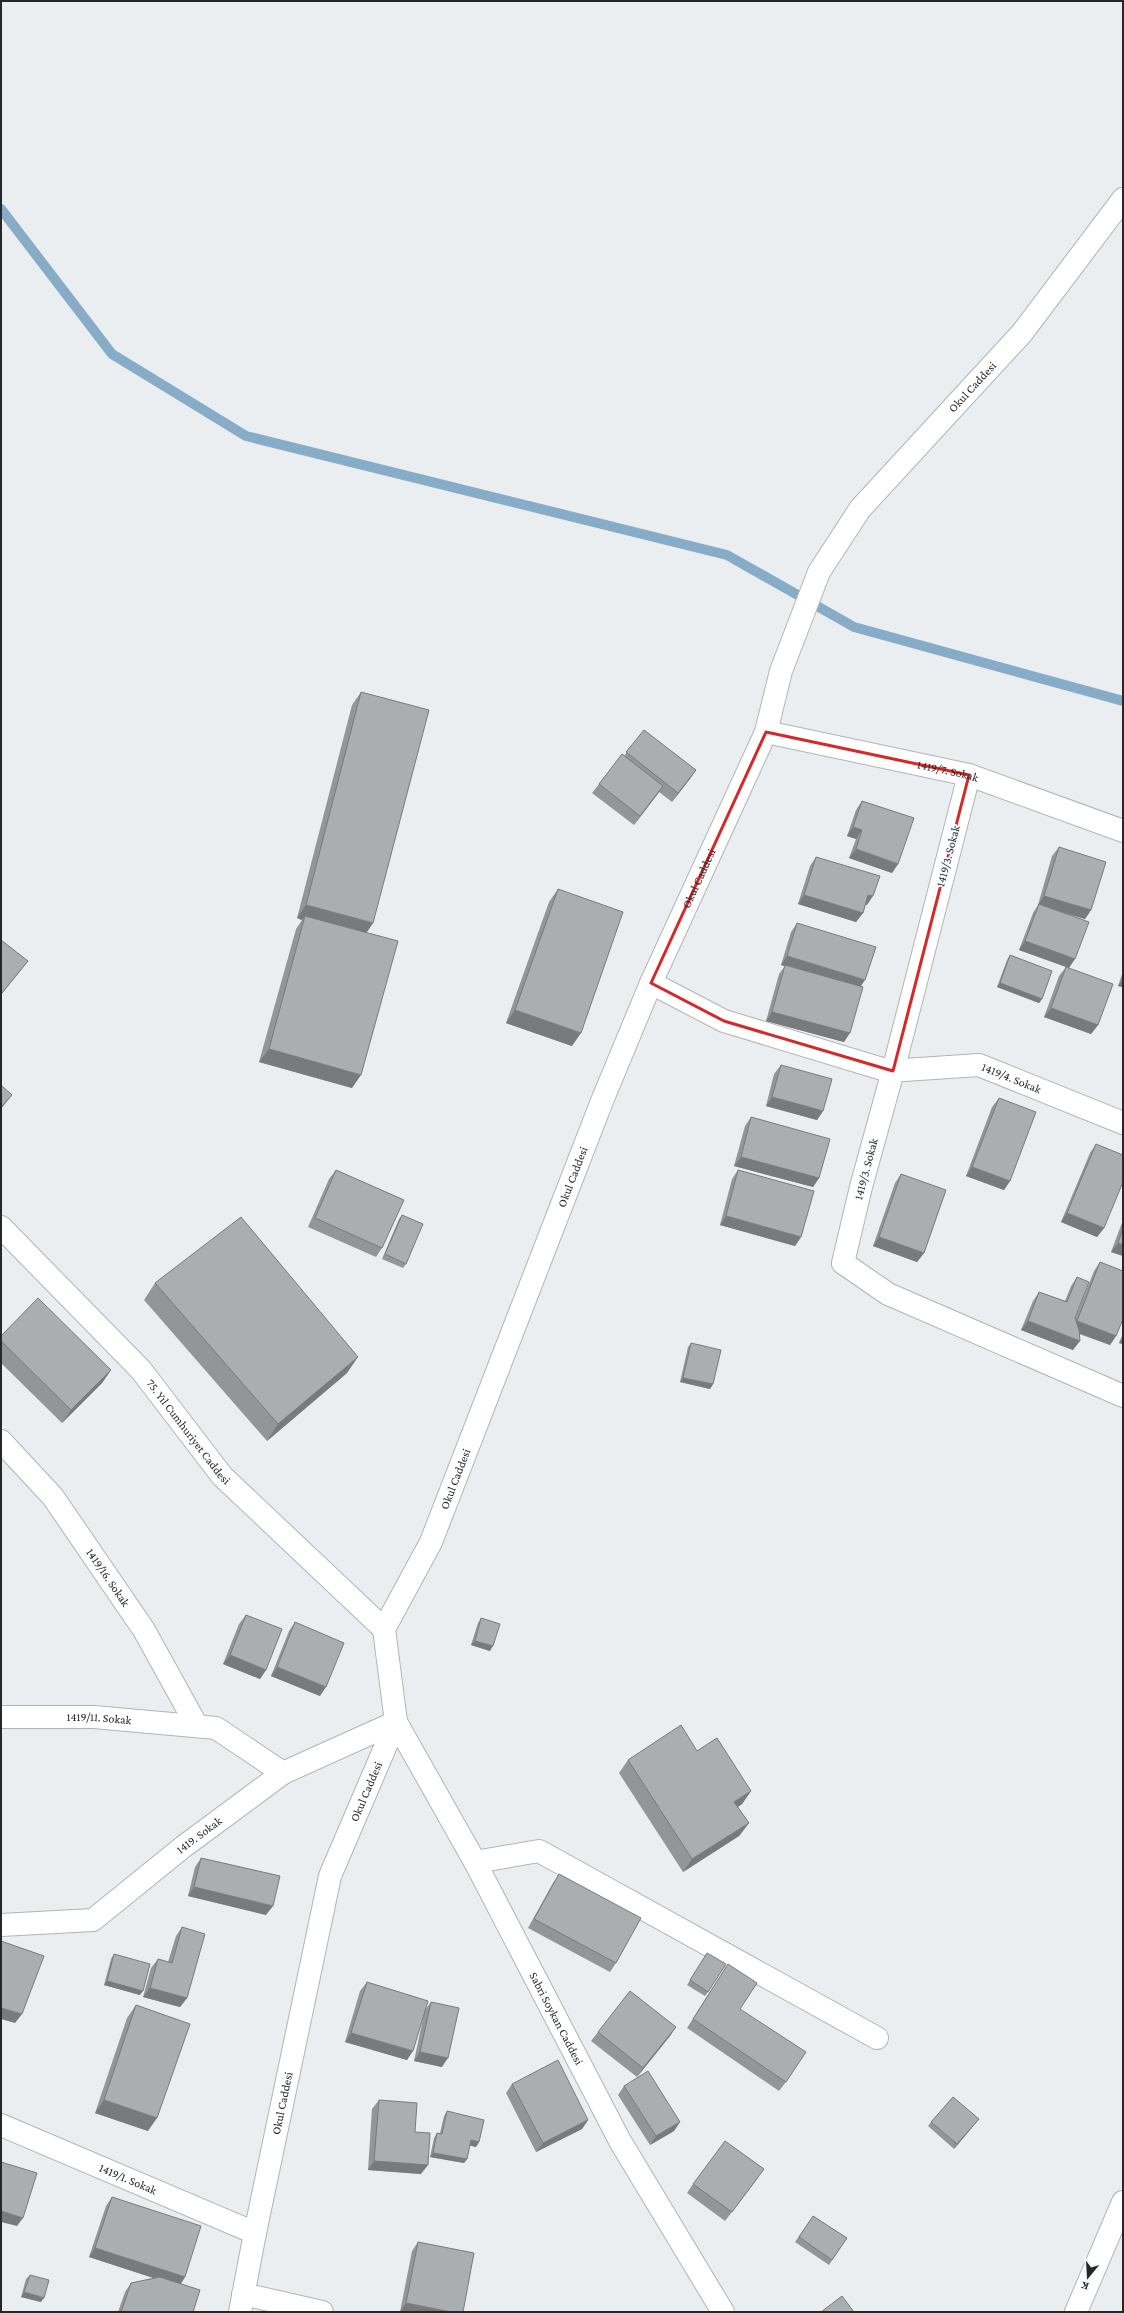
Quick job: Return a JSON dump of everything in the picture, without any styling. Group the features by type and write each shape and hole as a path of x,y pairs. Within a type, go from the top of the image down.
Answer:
{"street":[{"name":"Okul Caddesi","path":"384,1629 431,1542 602,1101 651,983 766,732 781,671 819,572 860,509 1022,333 1123,199"},
{"name":"1419/7. Sokak","path":"766,732 969,775 1123,831"},
{"name":"1419/3. Sokak","path":"969,775 893,1071 861,1187 843,1263 888,1294 1123,1396"},
{"path":"651,983 724,1021 893,1071"},
{"name":"1419/4. Sokak","path":"893,1071 979,1065 1123,1123"},
{"name":"75. Yıl Cumhuriyet Caddesi","path":"1,1227 141,1370 222,1476 384,1629"},
{"name":"1419/16. Sokak","path":"1,1441 53,1497 144,1630 197,1726"},
{"path":"384,1629 396,1722"},
{"name":"1419/11. Sokak","path":"1,1717 94,1717 216,1728 283,1773"},
{"name":"Okul Caddesi","path":"242,2303 255,2233 330,1876 396,1722"},
{"name":"1419. Sokak","path":"1,1925 93,1920 183,1847 283,1773 396,1722"},
{"name":"Sabri Soykan Caddesi","path":"396,1722 475,1862 620,2141 723,2312"},
{"path":"475,1862 539,1851 876,2038"},
{"name":"1419/1. Sokak","path":"1,2125 255,2233"},
{"path":"1076,2312 1123,2202"},
{"path":"242,2303 322,2312"}],"highlighted area":[{"path":"766,732 969,775 893,1071 724,1021 651,983"}],"building":[{"path":"361,692 429,710 373,923 306,905"},
{"path":"644,730 696,770 678,793 626,752"},
{"path":"622,754 663,786 640,816 599,784"},
{"path":"862,801 914,818 898,864 856,849 862,830 853,827"},
{"path":"1059,847 1106,862 1091,910 1044,896"},
{"path":"816,857 880,876 873,896 868,895 863,913 804,895"},
{"path":"558,889 623,912 581,1033 515,1010"},
{"path":"1039,904 1089,922 1075,959 1025,941"},
{"path":"305,916 398,941 361,1075 269,1049"},
{"path":"797,923 876,947 865,980 787,956"},
{"path":"1,940 28,961 1,994"},
{"path":"1010,955 1052,971 1042,999 1000,983"},
{"path":"785,965 863,987 850,1033 772,1012"},
{"path":"1066,967 1113,984 1098,1025 1051,1008"},
{"path":"781,1065 832,1079 823,1111 772,1097"},
{"path":"1,1085 12,1095 1,1107"},
{"path":"999,1098 1036,1112 1010,1181 972,1167"},
{"path":"751,1117 830,1139 819,1178 741,1157"},
{"path":"1096,1144 1123,1155 1123,1182 1104,1228 1067,1213"},
{"path":"336,1170 404,1200 382,1248 315,1218"},
{"path":"738,1170 814,1191 801,1237 726,1216"},
{"path":"901,1174 946,1190 924,1253 879,1237"},
{"path":"402,1215 423,1224 406,1264 385,1254"},
{"path":"241,1217 358,1357 278,1424 155,1283"},
{"path":"1123,1228 1123,1245 1118,1243"},
{"path":"1100,1262 1123,1271 1123,1319 1116,1336 1077,1321"},
{"path":"1077,1277 1089,1282 1075,1318 1079,1330 1080,1341 1028,1321 1039,1292 1067,1302"},
{"path":"38,1298 111,1370 71,1410 1,1341 1,1336"},
{"path":"691,1343 721,1350 713,1384 683,1378"},
{"path":"246,1615 282,1629 266,1670 230,1655"},
{"path":"481,1618 500,1624 493,1646 475,1641"},
{"path":"295,1622 344,1643 326,1687 277,1667"},
{"path":"681,1725 697,1751 717,1738 751,1791 734,1802 749,1823 692,1859 628,1760"},
{"path":"201,1858 280,1876 273,1906 194,1887"},
{"path":"559,1874 641,1918 616,1963 534,1919"},
{"path":"182,1927 205,1934 187,1998 150,1988 158,1959 172,1963"},
{"path":"1,1941 44,1956 22,2014 1,2008"},
{"path":"707,1953 726,1964 708,1992 690,1980"},
{"path":"114,1954 150,1964 143,1991 107,1981"},
{"path":"728,1964 757,1983 740,2009 806,2052 786,2082 693,2019"},
{"path":"367,1982 428,2001 413,2051 351,2033"},
{"path":"630,1991 676,2027 643,2068 598,2032"},
{"path":"431,2002 459,2008 448,2058 420,2052"},
{"path":"136,2005 190,2024 157,2118 104,2100"},
{"path":"558,2060 588,2120 543,2143 512,2084"},
{"path":"648,2071 680,2122 656,2136 624,2086"},
{"path":"953,2097 979,2119 957,2144 931,2122"},
{"path":"379,2100 417,2103 415,2132 430,2133 428,2165 374,2161"},
{"path":"447,2111 484,2120 479,2142 471,2140 467,2159 433,2153 437,2133 442,2134"},
{"path":"725,2141 764,2169 732,2212 693,2184"},
{"path":"1,2162 37,2173 23,2218 1,2211"},
{"path":"112,2197 201,2226 185,2277 95,2248"},
{"path":"813,2216 847,2238 832,2260 799,2237"},
{"path":"418,2242 474,2253 463,2312 451,2312 406,2303"},
{"path":"30,2275 49,2280 44,2298 24,2292"},
{"path":"160,2277 200,2290 193,2312 121,2312 131,2283"},
{"path":"842,2296 854,2312 821,2312"}],"waterway":[{"path":"1,209 112,354 246,436 727,555 854,627 1123,701"}]}
